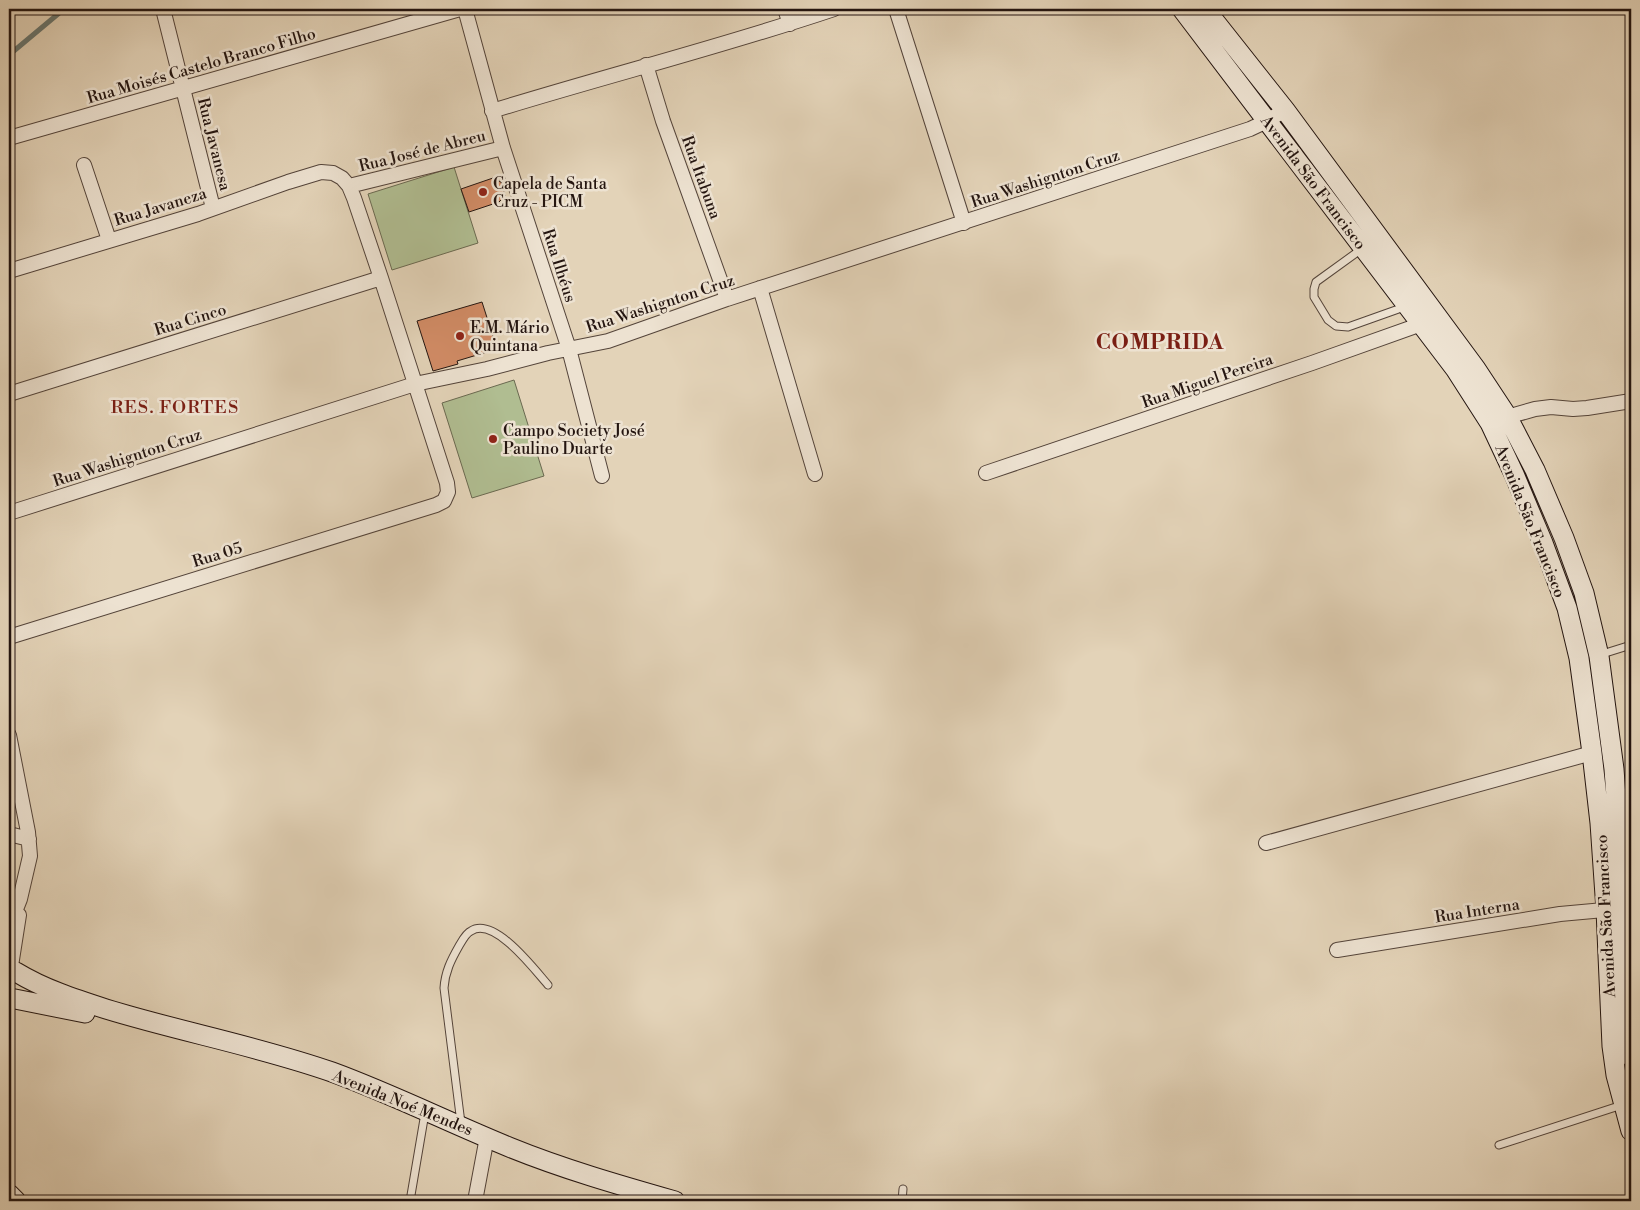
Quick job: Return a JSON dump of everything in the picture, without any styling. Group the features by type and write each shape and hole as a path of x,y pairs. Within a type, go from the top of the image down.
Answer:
{"street":[{"name":"Rua Moisés Castelo Branco Filho","path":"9,138 460,9"},
{"name":"Rua Ilhéus","path":"465,9 503,148 569,349 602,476"},
{"path":"785,9 790,24"},
{"path":"492,111 790,24 834,9"},
{"path":"896,9 964,223"},
{"name":"Avenida São Francisco","path":"1182,9 1267,121 1363,237 1429,321 1456,370 1499,419 1535,470 1564,538 1584,593 1599,656 1614,769 1615,909 1612,1046 1616,1075 1629,1119"},
{"name":"Avenida São Francisco","path":"1205,9 1285,110 1408,306 1429,321"},
{"name":"Rua Javanesa","path":"164,12 213,208"},
{"name":"Rua Itabuna","path":"646,65 663,121 727,299"},
{"name":"Rua Washignton Cruz","path":"9,513 414,384 608,341 760,288 1250,129 1285,110"},
{"name":"Rua José de Abreu","path":"349,186 503,148"},
{"path":"84,165 109,240"},
{"name":"Rua Javaneza","path":"9,271 198,214 322,172 338,175 349,186"},
{"path":"349,186 381,278 414,384"},
{"name":"Rua Cinco","path":"9,394 381,278"},
{"path":"760,288 815,474"},
{"name":"Rua Miguel Pereira","path":"986,473 1429,321"},
{"name":"Rua 05","path":"9,637 436,505 446,498 448,492 447,483 414,384"},
{"path":"1499,419 1535,409 1551,407 1587,408 1631,401"},
{"name":"Avenida São Francisco","path":"1499,419 1567,608 1579,658 1615,909 1631,1057"},
{"path":"1579,658 1599,656"},
{"path":"9,735 29,839 30,856 20,899 9,927"},
{"path":"1266,843 1592,753"},
{"path":"9,834 29,839"},
{"path":"10,998 17,986 18,979 12,968 20,899"},
{"name":"Rua Interna","path":"1337,950 1560,914 1615,909"},
{"name":"Avenida Noé Mendes","path":"12,968 49,990 128,1016 287,1058 332,1072 553,1164 616,1185 675,1201"},
{"name":"Avenida Noé Mendes","path":"10,998 99,1016 128,1016"},
{"path":"476,1201 487,1137"},
{"path":"9,1194 16,1201"}],"lane":[{"path":"1363,237 1316,282 1314,297 1328,320 1336,326 1348,327 1408,306"},
{"path":"1599,656 1631,645"},
{"path":"462,1126 444,988 445,975 449,963 461,942 470,931 482,928 494,932 507,941 548,985"},
{"path":"410,1201 426,1111"},
{"path":"1499,1145 1629,1119"},
{"path":"902,1201 903,1189"}],"green space":[{"path":"454,167 478,243 392,270 368,194"},
{"name":"Campo Society José Paulino Duarte","path":"514,380 544,476 472,498 442,403"}],"building":[{"name":"Capela de Santa Cruz - PICM","path":"493,178 501,182 505,196 499,202 469,212 461,189"},
{"name":"E.M. Mário Quintana","path":"482,302 497,349 457,361 458,364 433,371 417,321"}],"waterway":[{"path":"9,55 64,9"}],"place":[{"name":"Capela de Santa Cruz - PICM","path":"483,192"},
{"name":"E.M. Mário Quintana","path":"460,336"},
{"name":"Campo Society José Paulino Duarte","path":"493,439"}],"district":[{"name":"COMPRIDA","path":"1160,342"},
{"name":"RES. FORTES","path":"175,407"}]}
